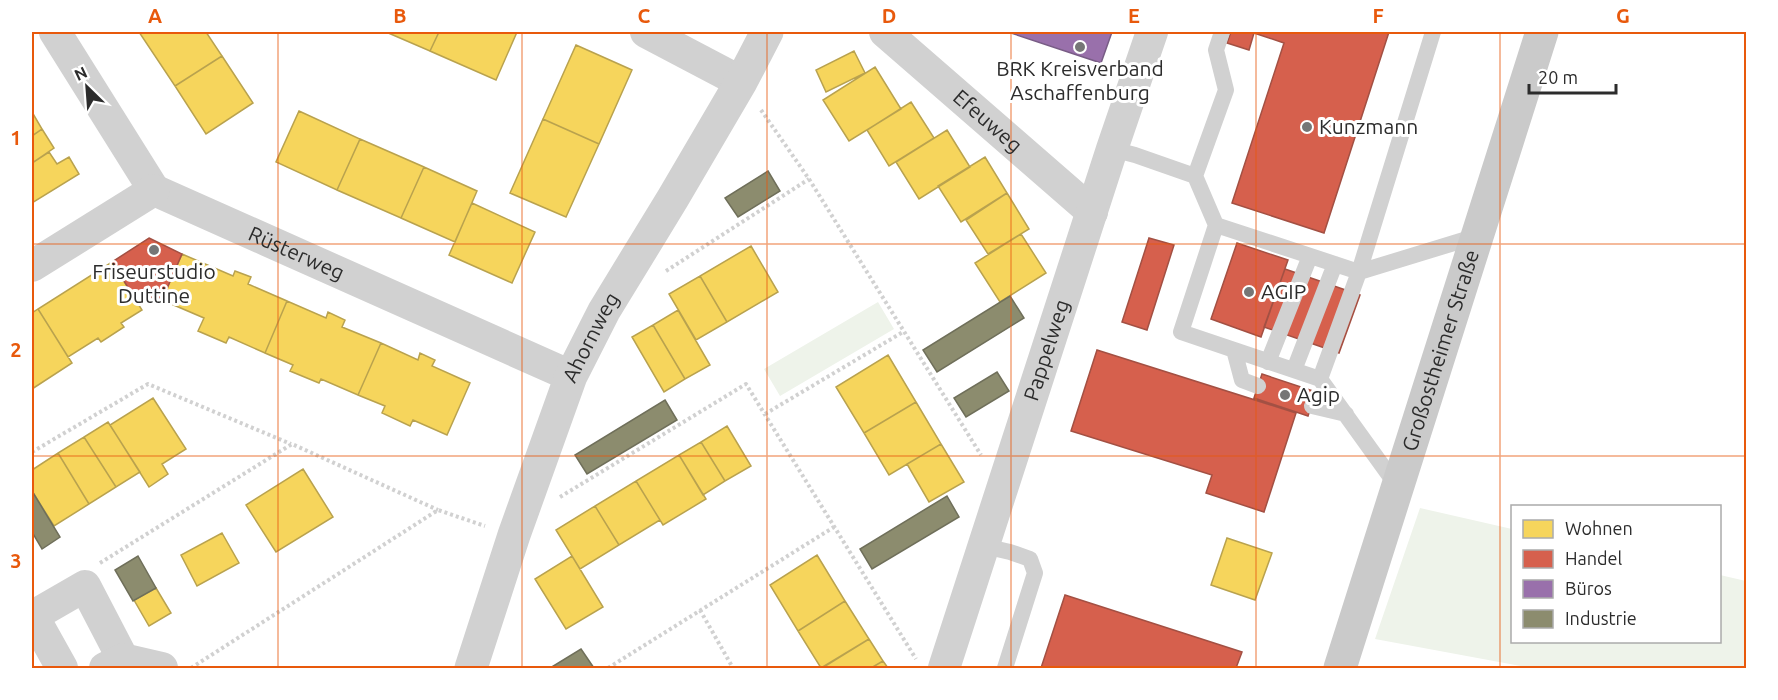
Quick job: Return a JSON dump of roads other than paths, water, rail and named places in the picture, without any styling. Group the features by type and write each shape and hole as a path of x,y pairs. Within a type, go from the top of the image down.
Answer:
{"main road":[{"name":"Großostheimer Straße","path":"1340,669 1542,32"}],"street":[{"path":"32,266 154,190 55,32"},
{"path":"646,32 741,82"},
{"name":"Ahornweg","path":"471,669 514,535 571,376 604,311 741,82 767,32"},
{"name":"Efeuweg","path":"885,32 1092,212"},
{"name":"Pappelweg","path":"930,664 984,546 1152,32"},
{"name":"Rüsterweg","path":"154,190 571,376"},
{"path":"62,669 33,616 85,586 114,664 162,669"}],"lane":[{"path":"1222,32 1216,50 1226,90 1195,176 1216,225 1181,332 1320,379 1397,486"},
{"path":"1320,379 1359,272 1433,32"},
{"path":"1112,149 1195,176"},
{"path":"1216,225 1359,272 1478,236"},
{"path":"1268,362 1310,256"},
{"path":"1294,370 1335,264"},
{"path":"1234,350 1242,380 1258,386"},
{"path":"1312,406 1346,414"},
{"path":"984,546 1030,559 1035,573 1005,669"}],"place":[{"name":"BRK Kreisverband Aschaffenburg","path":"1080,47"},
{"name":"Kunzmann","path":"1307,127"},
{"name":"Friseurstudio Duttine","path":"154,250"},
{"name":"AGIP","path":"1249,292"},
{"name":"Agip","path":"1285,395"}]}
